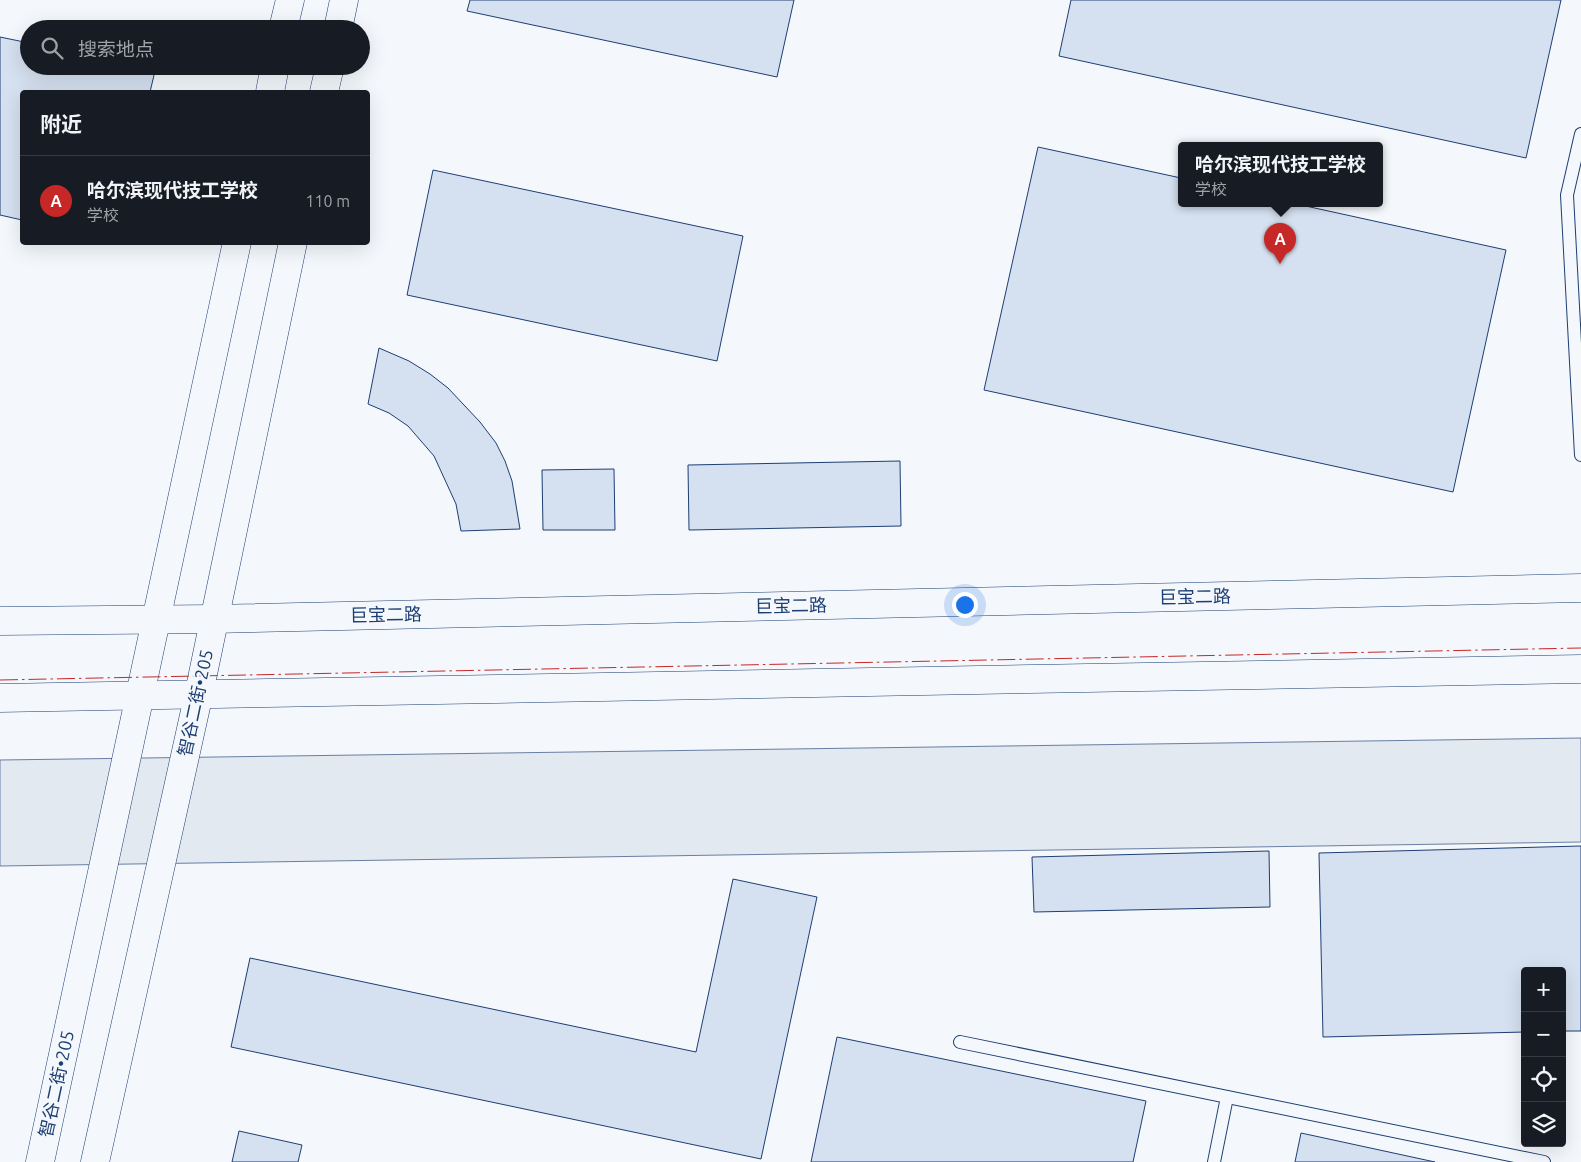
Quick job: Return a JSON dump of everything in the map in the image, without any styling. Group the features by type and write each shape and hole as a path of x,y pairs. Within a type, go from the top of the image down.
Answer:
{"street":[{"path":"286,20 290,0"},
{"path":"340,20 344,0"},
{"path":"270,90 273,75"},
{"path":"324,90 328,75"},
{"name":"智谷二街•205","path":"40,1162 236,245"},
{"name":"智谷二街•205","path":"95,1162 199,693 292,245"},
{"name":"巨宝二路","path":"0,621 155,618 213,619 1581,588"},
{"path":"0,698 1581,669"}],"lane":[{"path":"1581,134 1567,195 1581,455"},
{"path":"960,1042 1544,1162"},
{"path":"1214,1162 1227,1097"}],"shaded area":[{"path":"1581,738 1581,842 0,866 0,760"}],"building":[{"path":"470,0 794,0 777,77 467,11"},
{"path":"1071,0 1561,0 1526,158 1059,56"},
{"path":"0,37 20,41 20,75 154,75 150,90 20,90 20,220 0,215"},
{"path":"1038,147 1178,177 1178,207 1310,207 1506,250 1453,492 984,390"},
{"path":"433,170 743,236 717,361 407,295"},
{"path":"379,348 409,361 430,374 448,388 480,422 496,443 505,461 512,481 520,529 461,531 456,504 434,456 408,426 389,413 368,404"},
{"path":"900,461 901,526 689,530 688,465"},
{"path":"614,469 615,530 543,530 542,470"},
{"path":"1581,846 1581,1031 1566,1031 1566,967 1521,967 1521,1032 1323,1037 1319,853"},
{"path":"1269,851 1270,907 1034,912 1032,857"},
{"path":"733,879 817,897 761,1159 231,1047 250,958 696,1052"},
{"path":"837,1037 1146,1101 1133,1162 811,1162"},
{"path":"239,1131 302,1145 298,1162 232,1162"},
{"path":"1301,1133 1435,1162 1295,1162"}],"power":[{"path":"0,680 1581,648"}],"place":[{"name":"哈尔滨现代技工学校","path":"1280,264"}]}
